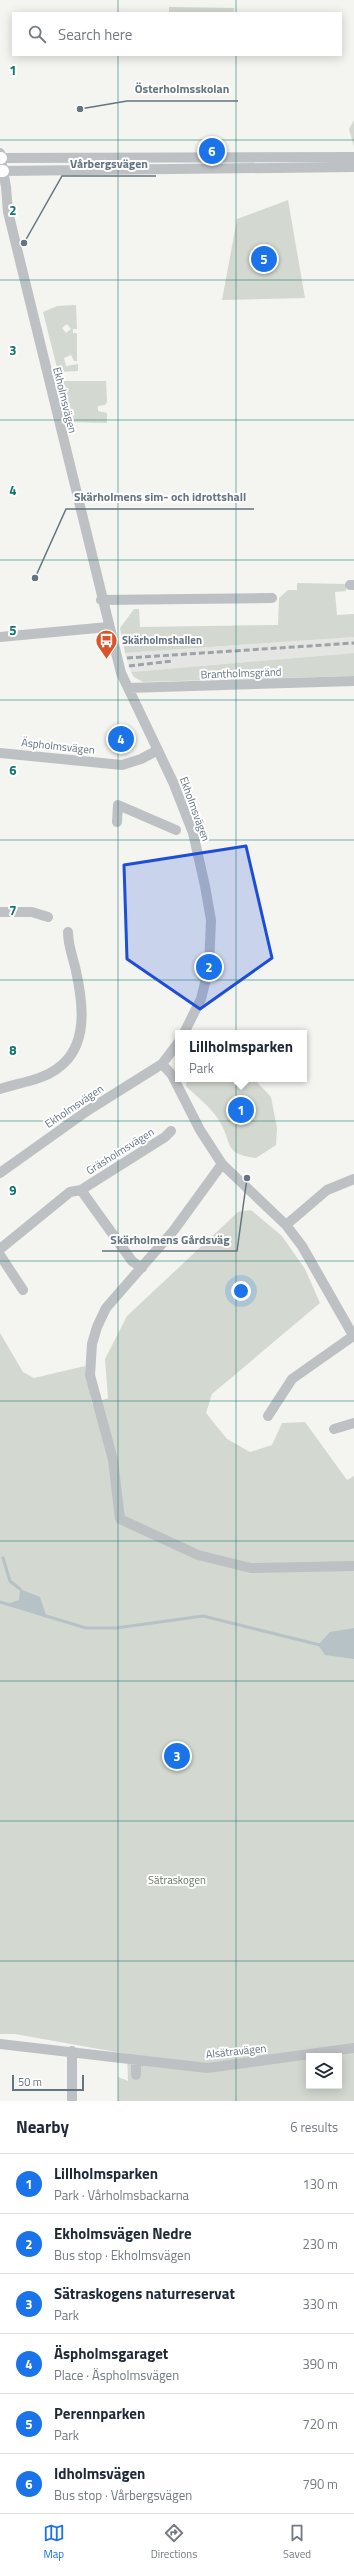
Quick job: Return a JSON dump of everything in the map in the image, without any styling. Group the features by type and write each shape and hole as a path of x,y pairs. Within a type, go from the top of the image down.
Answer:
{"street":[{"path":"0,156 354,157"},
{"name":"Ekholmsvägen","path":"0,156 6,205 108,627 121,673 158,750 193,833 205,886 211,920 209,967 201,999 186,1030"},
{"path":"2,171 354,167"},
{"name":"Ekholmsvägen","path":"0,195 6,205"},
{"path":"101,600 272,598"},
{"path":"0,637 108,627"},
{"name":"Brantholmsgränd","path":"128,688 354,681"},
{"name":"Äspholmsvägen","path":"0,753 122,765 141,759 158,750"},
{"path":"117,822 118,805 176,830"},
{"path":"0,912 32,912 48,917"},
{"path":"0,1089 58,1068 74,1050 80,1035 80,1002 76,970 68,944 68,932"},
{"name":"Ekholmsvägen","path":"0,1173 86,1111 162,1064 175,1047"},
{"path":"162,1064 172,1075 175,1081"},
{"path":"176,1082 200,1130 222,1164 286,1225 302,1246 353,1337 292,1379 268,1416"},
{"name":"Gräsholmsvägen","path":"0,1249 70,1192 81,1190 165,1137 170,1131"},
{"path":"222,1164 174,1230 106,1308 97,1327 90,1359 92,1390 113,1460 120,1519 198,1555 251,1568 354,1566"},
{"path":"286,1225 327,1190 354,1179"},
{"name":"Gräsholmsvägen","path":"81,1190 132,1261 142,1268"},
{"path":"0,1255 23,1290"},
{"path":"334,1429 354,1423"},
{"name":"Alsätravägen","path":"0,2044 72,2051 136,2061 207,2068 354,2048"},
{"path":"72,2051 72,2101"},
{"path":"136,2061 136,2075"}],"highlighted area":[{"path":"246,846 272,958 200,1009 127,959 124,865"}],"shaded area":[{"path":"354,637 354,653 131,672 125,653"},
{"path":"20,1589 40,1597 47,1618 7,1604 19,1600"},
{"path":"354,1628 354,1659 325,1655 318,1645 330,1632"}],"green space":[{"path":"169,7 234,8 234,12 169,12"},
{"path":"354,120 354,147 349,129"},
{"path":"288,200 305,298 222,300 237,219"},
{"path":"76,305 77,329 73,329 73,333 77,333 77,361 74,361 71,355 64,358 66,366 78,364 78,371 58,372 43,312 57,306","holes":["67,324 71,329 66,333 62,328"]},
{"path":"59,381 106,381 107,402 105,405 98,406 98,411 107,413 107,423 70,422"},
{"path":"297,583 346,584 346,591 335,592 337,615 354,614 354,637 125,653 120,628 134,609 139,609 140,627 278,625 279,598 288,590 297,590"},
{"path":"354,653 354,676 143,682 134,677 131,672"},
{"path":"187,1082 257,1082 271,1097 277,1128 276,1145 256,1158 238,1154 230,1147 224,1130 217,1117 186,1086"},
{"name":"Sätraskogen","path":"251,1210 282,1236 305,1269 320,1303 212,1394 206,1413 227,1439 250,1452 272,1445 282,1423 305,1422 347,1480 354,1476 354,2101 118,2101 118,2077 128,2081 127,2054 15,2034 0,2034 0,1333 23,1372 34,1378 85,1366 92,1404 108,1398 105,1359 127,1316 238,1212"}],"waterway":[{"path":"3,1558 10,1581 20,1589"},
{"path":"0,1602 86,1628 116,1628 203,1616 320,1645"}],"railway":[{"path":"127,658 354,643"},
{"path":"129,666 172,661"}],"place":[{"name":"Österholmsskolan","path":"80,109"},
{"name":"Idholmsvägen","path":"212,151"},
{"name":"Vårbergsvägen","path":"24,243"},
{"name":"Perennparken","path":"264,259"},
{"name":"Skärholmens sim- och idrottshall","path":"35,578"},
{"name":"Skärholmshallen","path":"107,660"},
{"name":"Äspholmsgaraget","path":"121,739"},
{"name":"Ekholmsvägen Nedre","path":"209,967"},
{"name":"Lillholmsparken","path":"241,1110"},
{"name":"Skärholmens Gårdsväg","path":"247,1178"},
{"name":"Sätraskogens naturreservat","path":"177,1756"}]}
